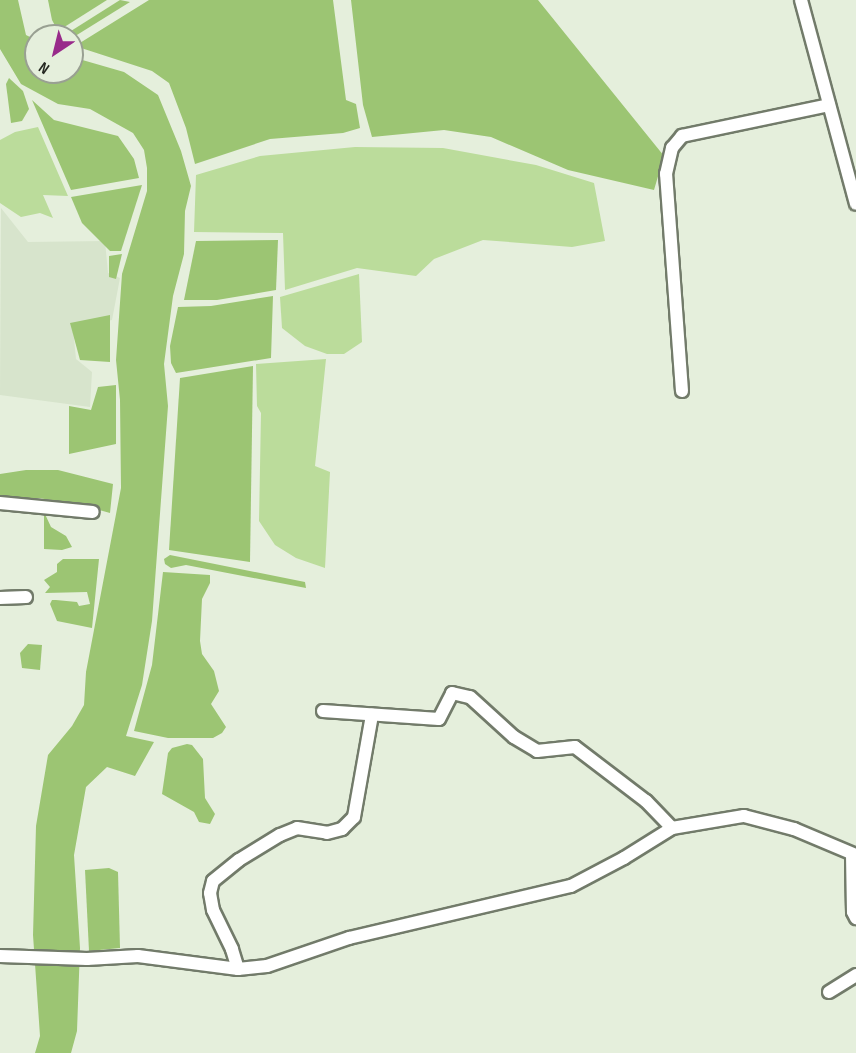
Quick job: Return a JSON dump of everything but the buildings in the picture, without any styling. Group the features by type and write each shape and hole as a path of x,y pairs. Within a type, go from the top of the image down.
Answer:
{"street":[{"path":"801,0 856,204"},
{"path":"682,391 666,174 672,148 682,136 829,105"},
{"path":"0,503 93,512"},
{"path":"0,598 26,597"},
{"path":"324,711 439,719 452,693 470,697 514,737 537,751 575,747 646,801 672,828"},
{"path":"238,969 232,949 213,909 210,893 213,881 239,860 280,834 297,828 327,833 342,829 354,817 372,715"},
{"path":"0,956 87,959 138,956 238,969 267,966 349,938 571,886 624,858 672,828 744,816 794,829 854,855 853,912 856,918"},
{"path":"829,992 856,975"}],"shaded area":[{"path":"0,0 18,0 24,26 24,84 84,84 84,60 124,72 158,95 181,151 191,186 185,211 184,254 173,296 164,364 168,406 152,621 142,685 126,736 154,742 135,776 107,767 86,787 74,855 80,948 77,1031 71,1053 35,1053 40,1036 33,935 36,826 48,755 72,726 84,705 86,672 121,488 120,400 116,360 122,274 147,191 147,168 144,150 133,133 90,109 58,104 21,84 0,49"},
{"path":"48,0 107,0 69,24 54,24"},
{"path":"120,0 130,2 84,31 84,24 82,24"},
{"path":"149,0 333,0 346,100 356,104 360,128 343,133 270,139 195,164 186,128 169,83 152,71 84,49 84,40"},
{"path":"351,0 538,0 664,156 654,190 568,170 491,137 444,130 372,137 363,105"},
{"path":"9,78 23,91 29,109 22,121 11,123 6,84"},
{"path":"32,100 54,120 118,136 134,159 139,178 71,190"},
{"path":"38,127 68,196 43,195 53,218 40,213 21,217 0,203 0,140 15,132"},
{"path":"355,147 443,148 536,165 594,183 605,241 572,247 483,240 434,259 416,276 357,268 285,290 283,233 194,232 196,175 260,156"},
{"path":"142,185 121,251 110,251 82,223 71,197"},
{"path":"1,208 28,242 105,241 108,273 120,278 112,320 73,328 76,359 92,372 90,407 0,395"},
{"path":"278,240 276,290 217,300 184,300 196,241"},
{"path":"122,254 116,279 109,277 109,256"},
{"path":"359,274 362,342 344,354 327,354 305,346 282,328 280,297"},
{"path":"273,296 271,358 176,373 171,363 170,346 178,307 211,306"},
{"path":"110,315 110,362 80,360 70,323"},
{"path":"326,359 315,466 330,472 325,568 296,558 275,545 259,521 261,413 257,406 256,364"},
{"path":"253,366 250,562 169,550 180,378"},
{"path":"116,385 116,444 69,454 69,406 91,410 98,387"},
{"path":"26,470 58,470 113,484 110,513 78,504 38,498 0,502 0,474"},
{"path":"44,512 51,527 66,536 72,547 62,550 44,549"},
{"path":"170,555 305,582 306,588 186,565 171,568 165,564 164,559"},
{"path":"63,559 99,559 92,628 57,621 50,604 52,600 56,600 77,602 79,606 90,604 87,592 45,593 50,587 44,580 57,572 57,564"},
{"path":"163,572 210,575 210,583 202,599 200,641 202,654 214,671 219,691 211,704 226,727 222,733 213,738 168,738 134,731 152,665"},
{"path":"28,644 42,645 40,670 22,668 20,653"},
{"path":"192,745 203,759 205,798 215,814 210,824 199,822 194,812 162,794 168,753 172,748"},
{"path":"109,868 118,872 120,948 89,951 85,870"}]}
